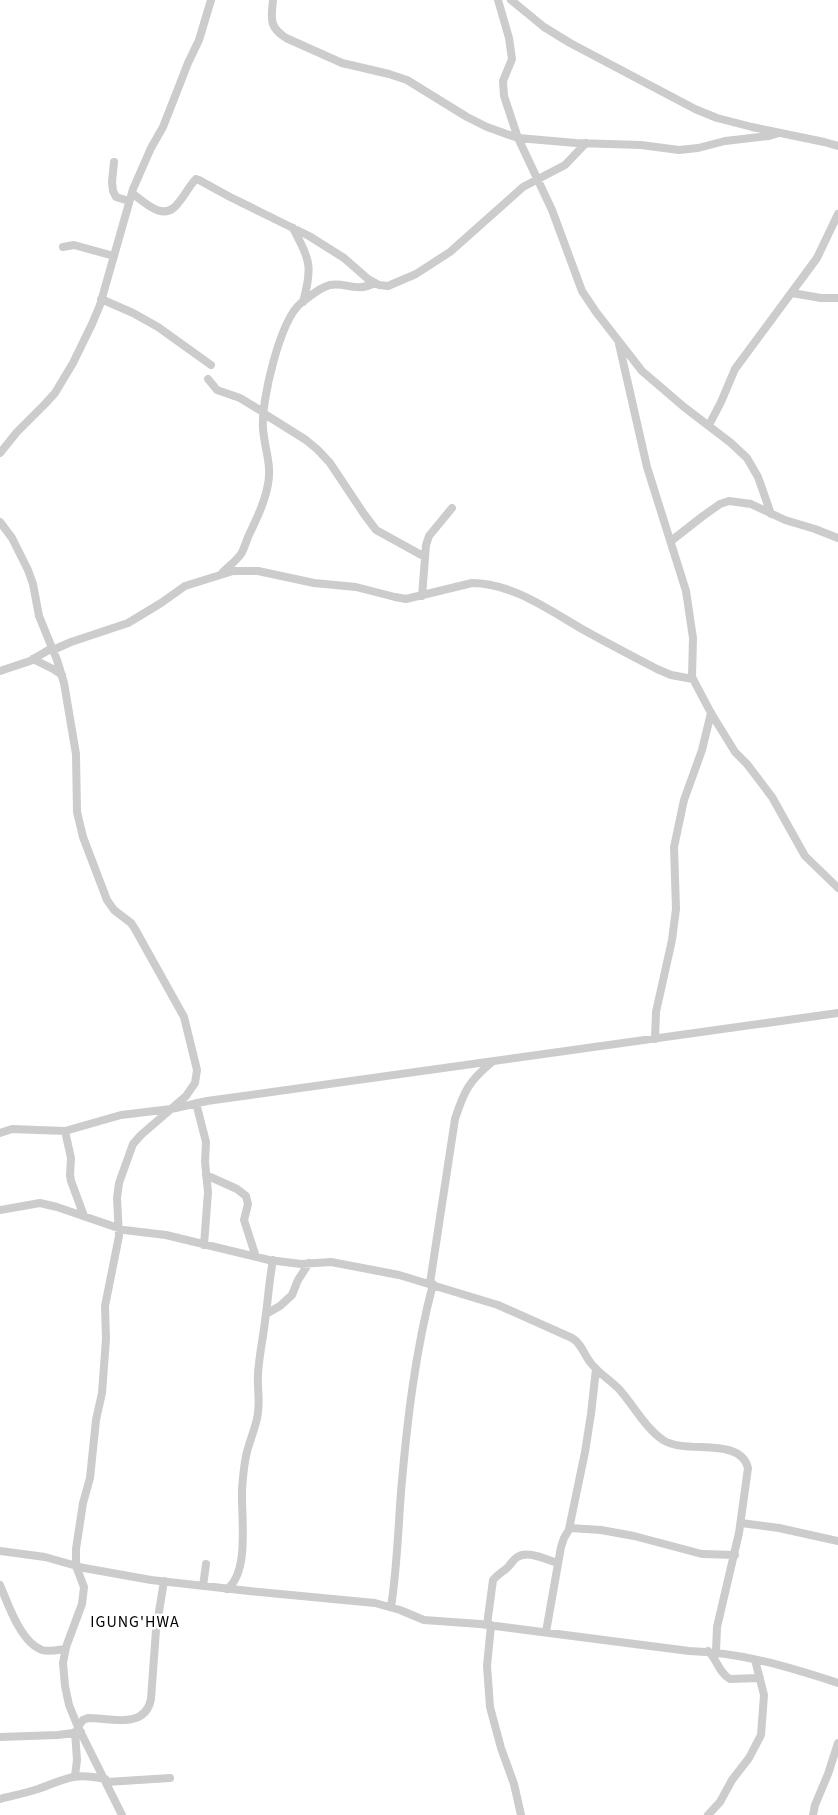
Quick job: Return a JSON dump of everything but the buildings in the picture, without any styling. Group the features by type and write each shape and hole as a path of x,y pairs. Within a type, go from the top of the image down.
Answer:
{"street":[{"path":"0,453 17,432 45,404 62,382 77,356 101,299 132,192 163,126 188,62 199,40 212,0"},
{"path":"273,0 271,18 273,26 278,33 286,38 342,63 407,80 467,117 487,127 518,138 641,145 679,150 779,133"},
{"path":"498,0 509,38 512,59 503,82 504,96 518,138 552,210 582,291 642,371 747,458 758,476 771,514"},
{"path":"511,0 544,27 570,43 695,109 718,118 838,146"},
{"path":"132,192 151,208 159,212 165,212 175,208 197,179 293,228 344,258 374,283 388,286 401,282 450,252 523,187 565,165 586,143"},
{"path":"114,162 113,191 116,197 129,202"},
{"path":"709,425 736,368 817,258 838,214"},
{"path":"293,228 310,266 308,285 303,302"},
{"path":"63,247 74,245 114,256"},
{"path":"222,574 240,554 262,506 268,485 270,471 263,428 263,412 272,363 288,320 303,302 330,285 357,288 374,283"},
{"path":"792,293 821,298 838,298"},
{"path":"101,299 158,327 211,365"},
{"path":"618,339 656,502 671,541 686,591 692,638 693,679 711,714 735,752 747,764 772,797 805,856 838,888"},
{"path":"208,379 217,390 240,398 306,440 330,463 376,530 425,557"},
{"path":"671,541 720,504 729,501 751,504 771,514 838,538"},
{"path":"422,596 425,557 429,536 452,508"},
{"path":"0,522 12,538 28,570 33,584 39,616 62,675 74,738 76,805 83,837 91,853 107,900 114,910 131,923 176,999 188,1029 197,1070 192,1088 171,1109 141,1134 133,1144 119,1183 117,1198 120,1228 106,1299 106,1339 102,1393 96,1420 90,1478 83,1503 78,1536 76,1566 84,1586 82,1604 65,1649 63,1663 69,1705 78,1730 122,1815"},
{"path":"0,671 33,660 71,642 128,623 185,586 222,574 243,570 258,571 314,583 356,587 395,598 406,599 472,583 504,588 539,604 657,669 671,675 693,679"},
{"path":"33,660 53,668 62,675"},
{"path":"655,1039 656,1012 672,940 676,909 674,847 684,800 702,750 711,714"},
{"path":"0,1133 12,1129 65,1131 121,1115 171,1109 196,1103 838,1012"},
{"path":"391,1607 397,1564 402,1472 416,1364 431,1283 455,1119 463,1094 470,1083 492,1062"},
{"path":"196,1103 205,1138 208,1192 204,1245"},
{"path":"65,1131 71,1158 71,1181 84,1216"},
{"path":"206,1175 237,1189 246,1196 248,1204 244,1220 256,1257"},
{"path":"0,1210 40,1203 58,1207 120,1228 166,1236 256,1257 273,1260 341,1264 399,1274 498,1305 572,1338 581,1345 589,1362 618,1388 648,1426 663,1440 682,1446 730,1450 739,1453 744,1459 748,1468 741,1523 712,1652 723,1674 730,1679 760,1678"},
{"path":"227,1589 236,1580 241,1558 245,1456 256,1426 259,1409 258,1377 273,1260"},
{"path":"266,1314 280,1306 292,1295 298,1280 310,1263"},
{"path":"546,1632 558,1563 564,1538 569,1529 588,1433 596,1369"},
{"path":"741,1523 779,1528 794,1533 838,1541"},
{"path":"569,1529 575,1527 634,1536 702,1554 735,1555"},
{"path":"0,1551 46,1557 96,1571 164,1581 227,1589 354,1600 391,1607 424,1620 489,1625 689,1651 712,1652 808,1673 838,1683"},
{"path":"521,1815 514,1784 501,1748 490,1707 487,1666 493,1580 521,1555 537,1556 558,1563"},
{"path":"203,1586 206,1564"},
{"path":"75,1776 78,1730 83,1720 88,1718 131,1720 148,1710 151,1699 156,1630 164,1581"},
{"path":"0,1585 20,1628 28,1640 42,1650 65,1649"},
{"path":"0,1606 5,1598"},
{"path":"708,1815 720,1802 732,1780 749,1758 761,1735 764,1696 755,1660"},
{"path":"0,1737 78,1730"},
{"path":"813,1815 814,1805 828,1774 838,1743"},
{"path":"0,1799 75,1776 85,1775 106,1781 170,1778"}],"district":[{"name":"IGUNG'HWA","path":"135,1621"}]}
